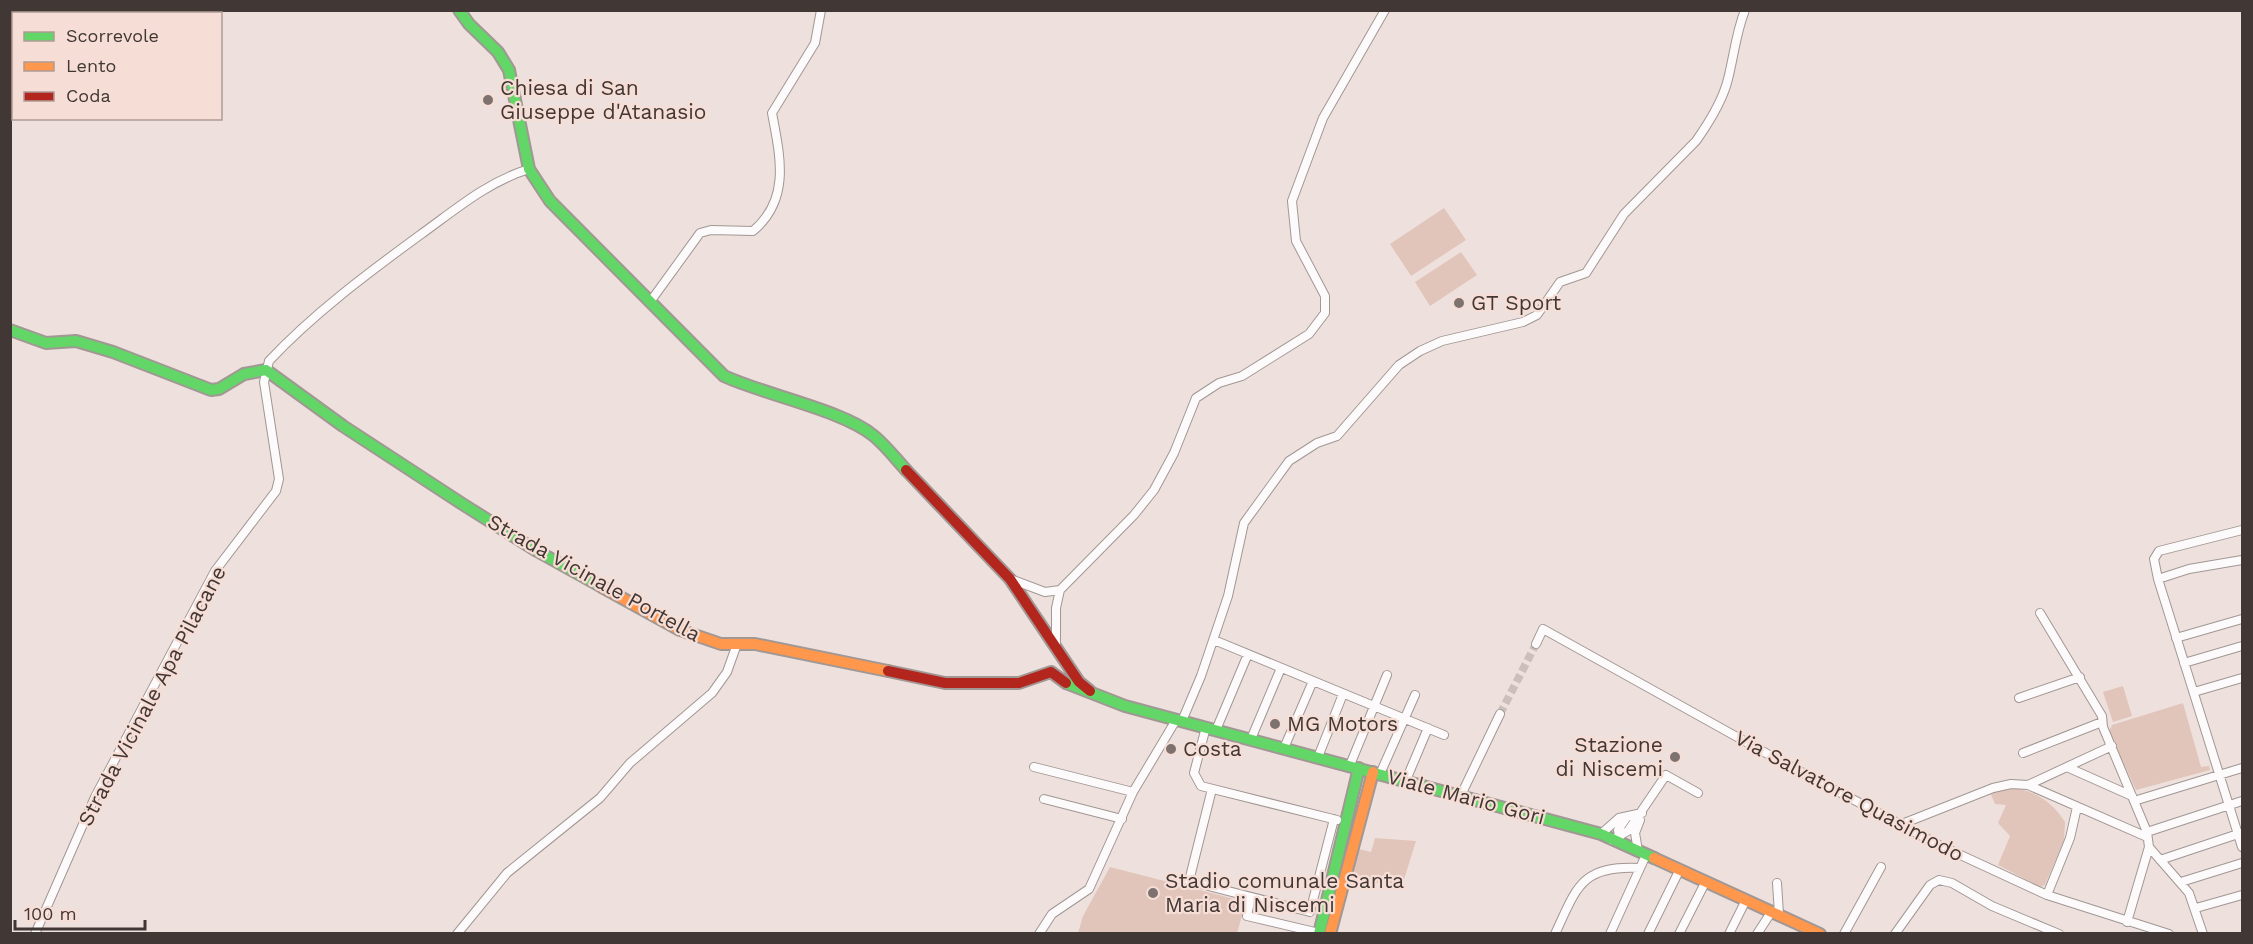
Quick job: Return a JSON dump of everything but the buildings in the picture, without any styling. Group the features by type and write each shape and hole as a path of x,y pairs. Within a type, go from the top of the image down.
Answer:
{"main road":[{"path":"459,10 469,24 498,52 509,70 529,169 550,201 724,376 750,388 833,415 873,435 1010,579 1080,682 1098,696"},
{"path":"10,330 46,343 75,341 211,390 219,389 244,374 266,370"},
{"name":"Strada Vicinale Portella","path":"266,370 343,426 537,551 680,630 702,639 755,644 945,683 1019,683 1051,672 1058,674 1072,687 1098,696"},
{"name":"Viale Mario Gori","path":"1098,696 1211,729 1601,834 1820,933"},
{"path":"1319,933 1346,822 1354,767"},
{"path":"1333,933 1376,773"}],"street":[{"path":"650,302 700,233 711,230 753,231 767,220 778,189 782,166 772,113 815,43 821,10"},
{"path":"1056,646 1056,608 1060,590 1134,515 1154,490 1170,463 1196,398 1220,383 1242,376 1309,334 1325,313 1326,296 1296,241 1292,201 1323,118 1385,10"},
{"path":"1039,933 1052,914 1089,889 1133,792 1179,720 1214,640 1228,596 1244,523 1276,477 1301,452 1337,436 1399,365 1419,351 1442,341 1522,322 1537,315 1560,282 1586,273 1623,214 1696,141 1705,129 1728,81 1736,33 1745,10"},
{"path":"266,370 282,348 373,270 484,189 529,169"},
{"name":"Strada Vicinale Apa Pilacane","path":"35,933 95,797 215,571 276,491 279,479 264,382 266,370"},
{"path":"2242,530 2159,551 2154,560 2176,638 2240,833 2242,847"},
{"path":"2158,579 2189,569 2242,560"},
{"path":"1010,579 1045,592 1060,590"},
{"path":"2040,613 2102,716 2102,722 2147,835 2149,846 2127,922"},
{"path":"2176,638 2242,619"},
{"name":"Via Salvatore Quasimodo","path":"1536,644 1543,629 1773,757 1939,845 2047,895 2127,922 2169,933"},
{"path":"1214,640 1444,735"},
{"path":"457,933 507,873 600,798 630,763 712,693 727,672 738,644"},
{"path":"2184,663 2242,646"},
{"path":"1248,654 1211,729 1194,773 1201,786 1346,822"},
{"path":"1251,739 1281,668"},
{"path":"1354,767 1387,675"},
{"path":"2019,698 2080,677"},
{"path":"2194,692 2242,678"},
{"path":"1284,748 1313,681"},
{"path":"1318,757 1343,694"},
{"path":"1376,773 1415,695"},
{"path":"1461,795 1500,714"},
{"path":"2023,753 2102,722"},
{"path":"1406,780 1428,728"},
{"path":"2028,785 2069,768 2078,760 2112,746"},
{"path":"1035,767 1133,792"},
{"path":"2069,768 2133,798 2242,768"},
{"path":"1617,840 1642,813 1666,775 1698,793"},
{"path":"1902,824 1993,788 2011,784 2028,785 2147,835 2242,801"},
{"path":"1212,789 1189,881 1310,912 1334,819"},
{"path":"1044,799 1122,819"},
{"path":"2047,895 2070,838 2077,807"},
{"path":"1601,834 1613,821 1642,813"},
{"path":"1610,933 1640,868 1642,853 1635,833 1642,813"},
{"path":"1617,840 1618,830 1627,817"},
{"path":"2160,860 2240,833"},
{"path":"2149,846 2181,882 2196,908 2203,933"},
{"path":"2181,882 2242,863"},
{"path":"1555,933 1577,888 1585,879 1622,867 1640,868"},
{"path":"1844,933 1881,867"},
{"path":"1648,933 1680,869"},
{"path":"1895,933 1930,885 1939,880 2057,933"},
{"path":"1679,933 1706,881"},
{"path":"1757,933 1776,912 1777,883"},
{"path":"2196,908 2242,895"},
{"path":"1251,897 1247,915 1319,933"},
{"path":"1729,933 1746,900"}],"shaded area":[{"path":"1444,208 1466,240 1411,276 1390,244"},
{"path":"1461,252 1477,275 1430,306 1415,282"},
{"path":"2123,686 2132,716 2113,722 2103,692"},
{"path":"2183,703 2201,767 2209,766 2210,770 2136,790 2109,732 2112,725"},
{"path":"2015,788 2044,799 2065,822 2064,840 2045,885 2040,887 1998,865 2010,836 1998,823 2006,805 1995,804 1990,792"},
{"path":"1375,838 1416,841 1401,889 1351,876 1359,849 1371,852"},
{"name":"Stadio comunale Santa Maria di Niscemi","path":"1110,867 1246,902 1237,933 1078,933 1083,916"}],"tunnel":[{"path":"1500,714 1536,644"}],"traffic: fast":[{"path":"459,10 469,24 498,52 509,70 529,169 550,201 724,376 843,418 874,436 906,470"},
{"path":"10,330 46,343 76,341 113,352 211,390 219,389 244,374 266,370 343,426 464,505 537,551 602,587"},
{"path":"1066,683 1125,706 1601,834 1654,858"},
{"path":"1319,934 1359,768"}],"traffic: slow":[{"path":"602,587 680,630 721,644 755,644 888,671"},
{"path":"1330,934 1373,772"},
{"path":"1654,858 1820,934"}],"traffic: jam":[{"path":"906,470 1010,579 1079,682 1090,691"},
{"path":"888,671 945,683 1019,683 1051,672 1066,683"}],"place":[{"name":"Chiesa di San Giuseppe d'Atanasio","path":"488,100"},
{"name":"GT Sport","path":"1459,303"},
{"name":"MG Motors","path":"1275,724"},
{"name":"Costa","path":"1171,749"},
{"name":"Stazione di Niscemi","path":"1675,757"},
{"name":"Stadio comunale Santa Maria di Niscemi","path":"1153,893"}]}
